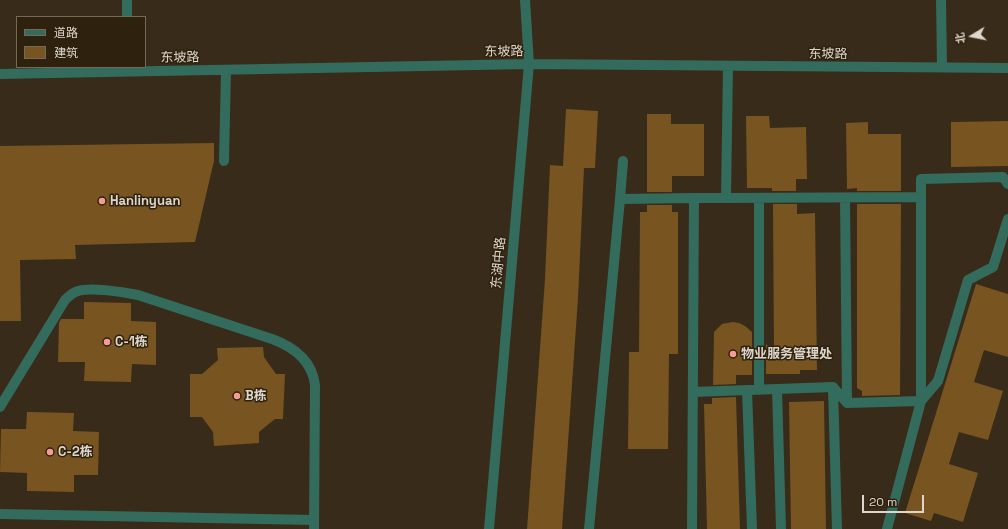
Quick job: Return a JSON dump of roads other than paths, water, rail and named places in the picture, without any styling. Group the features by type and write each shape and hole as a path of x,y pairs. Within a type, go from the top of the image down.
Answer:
{"street":[{"path":"127,0 127,16"},
{"name":"东湖中路","path":"488,529 529,64 525,0"},
{"path":"941,0 942,67"},
{"name":"东坡路","path":"0,74 129,69 226,70 529,64 1008,68"},
{"path":"726,198 728,66"},
{"path":"224,161 226,70"},
{"path":"589,529 623,161"},
{"path":"887,529 921,401 921,179 1003,177 1008,184"},
{"path":"620,199 921,197"},
{"path":"692,529 694,198"},
{"path":"759,198 759,390"},
{"path":"844,198 848,403"},
{"path":"693,392 833,387 848,403 921,401 938,381 968,280 993,267 1008,219"},
{"path":"0,406 65,300 73,292 85,289 138,295 289,346 302,356 310,366 314,385 314,525 0,514"},
{"path":"833,387 837,529"},
{"path":"777,389 781,529"},
{"path":"747,390 752,529"}],"place":[{"name":"Hanlinyuan","path":"102,201"},
{"name":"C-1栋","path":"107,342"},
{"name":"物业服务管理处","path":"733,354"},
{"name":"B栋","path":"237,396"},
{"name":"C-2栋","path":"50,452"}]}
